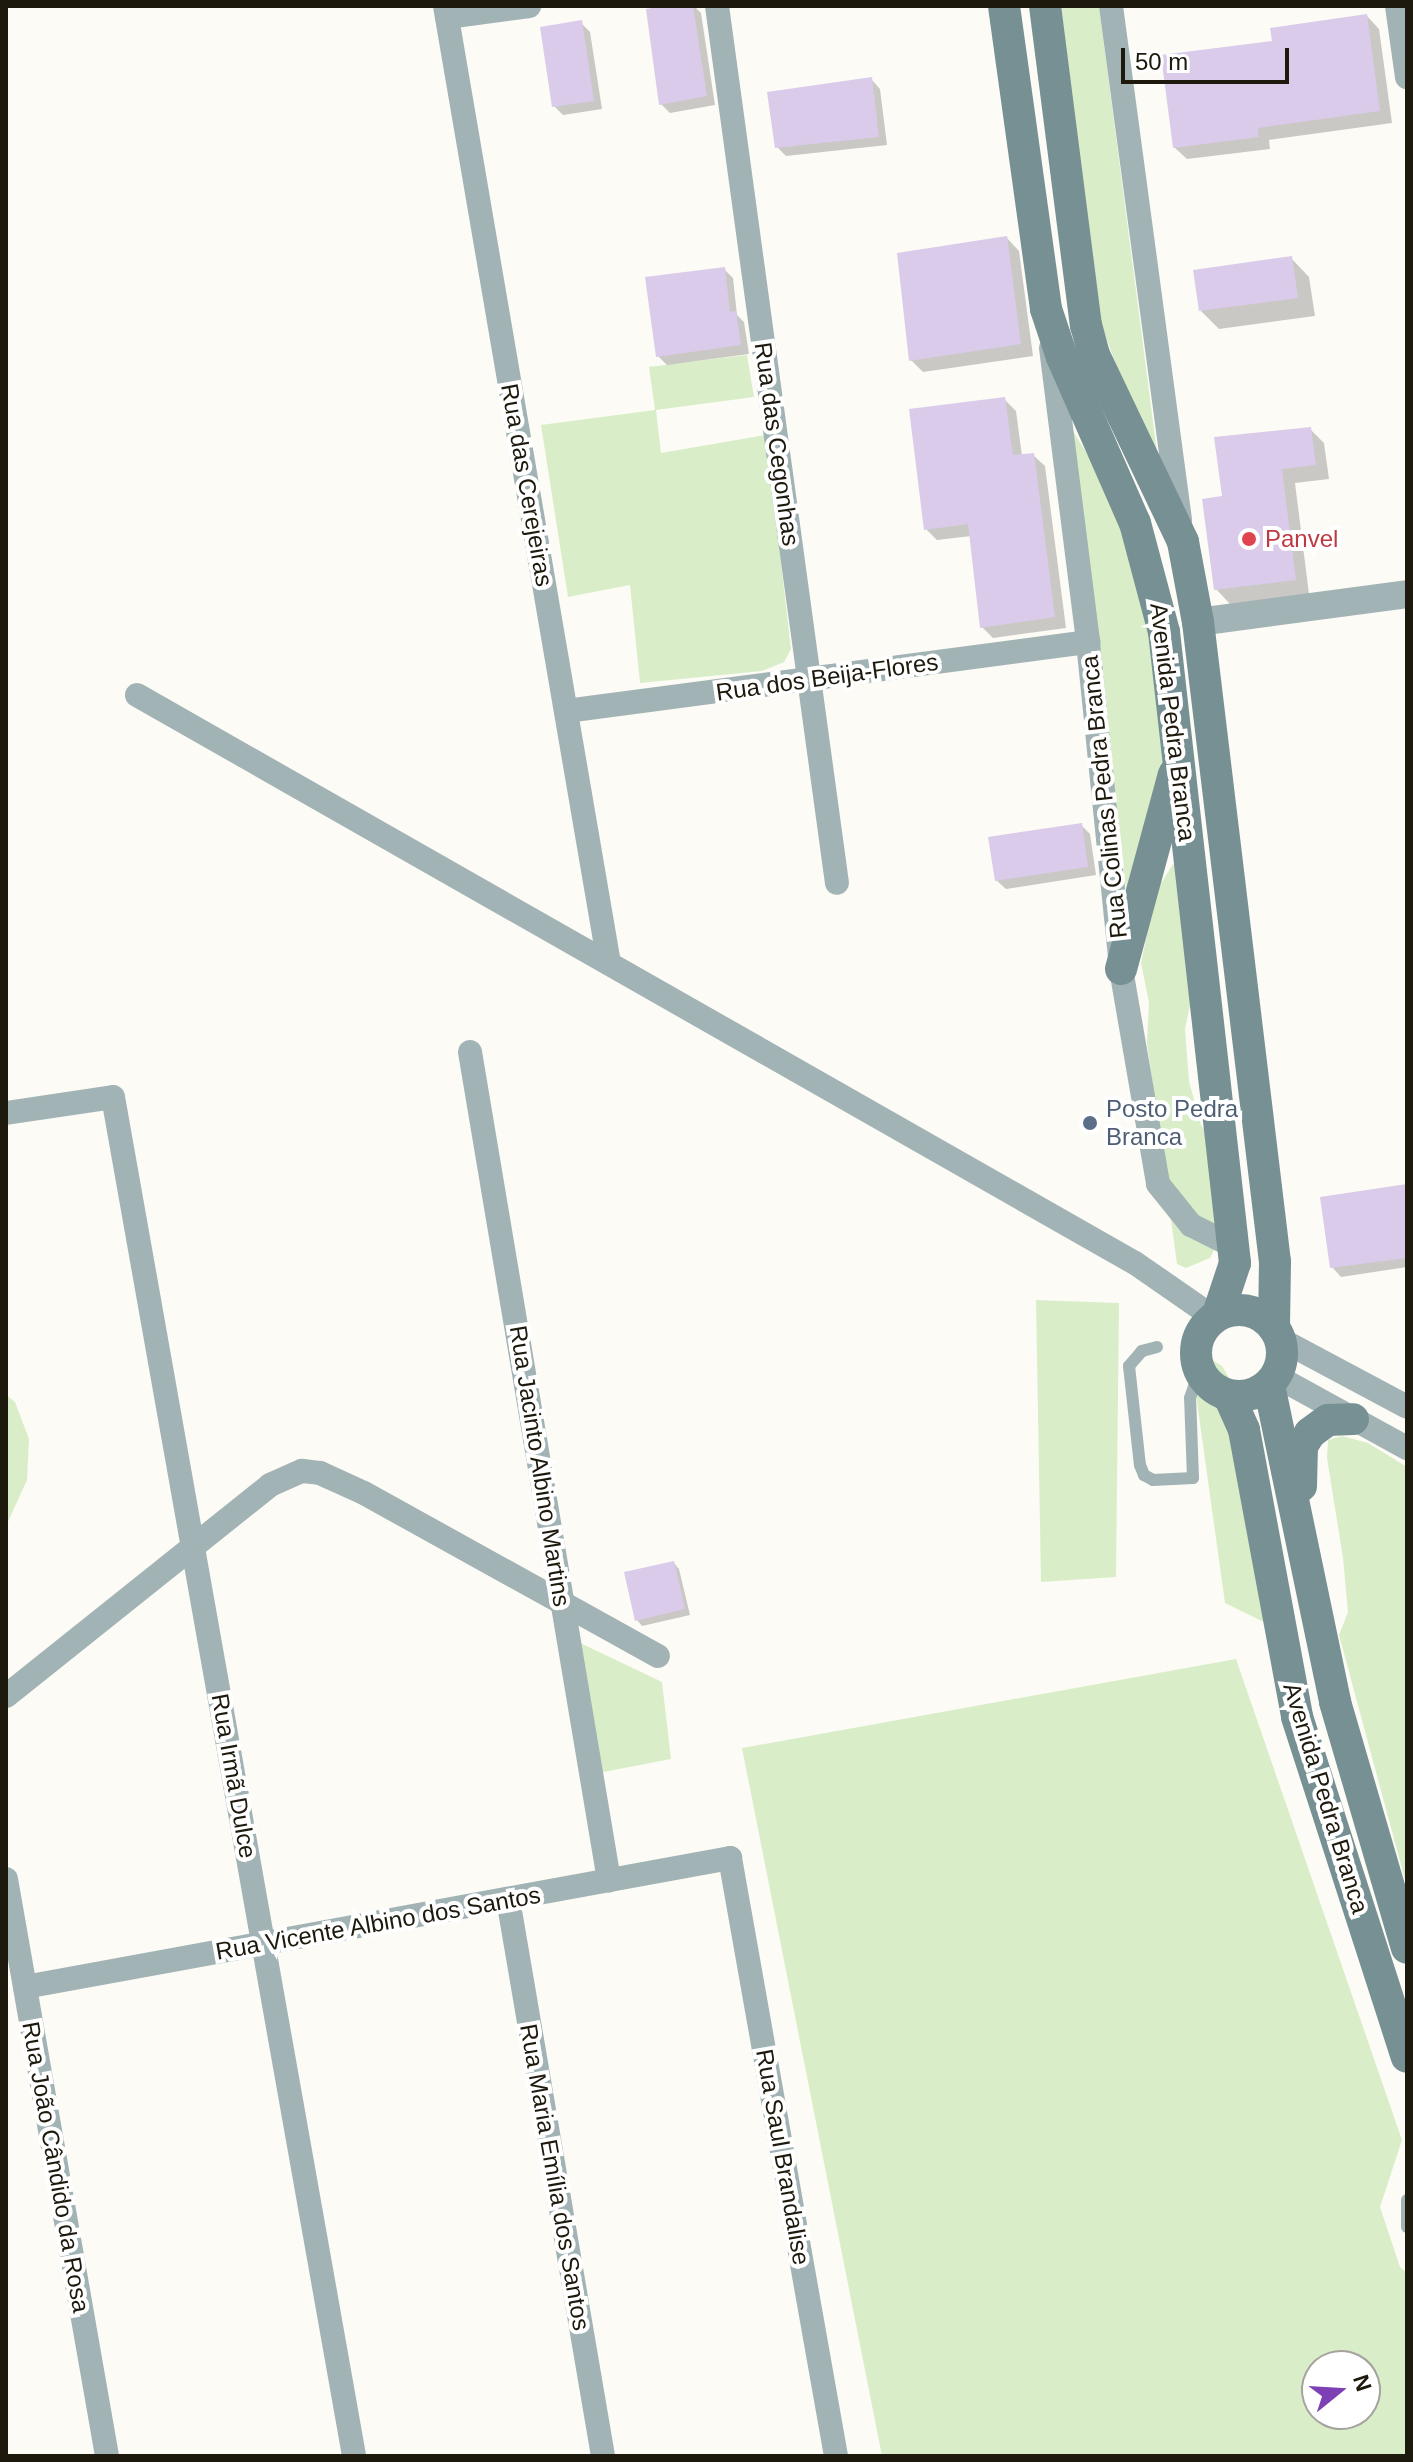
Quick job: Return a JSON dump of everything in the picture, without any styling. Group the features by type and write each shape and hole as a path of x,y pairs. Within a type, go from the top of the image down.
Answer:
{"main road":[{"name":"Avenida Pedra Branca","path":"1004,6 1046,309 1062,357 1135,523 1153,579 1164,632 1235,1263 1216,1315"},
{"name":"Avenida Pedra Branca","path":"1045,6 1086,325 1094,355 1183,542 1198,622 1275,1262 1276,1333"},
{"path":"1121,969 1179,755"},
{"path":"1233,1310 1259,1315 1276,1333 1282,1361 1271,1380 1245,1396 1218,1392 1199,1372 1196,1345 1216,1315 1233,1310"},
{"name":"Avenida Pedra Branca","path":"1271,1380 1303,1561 1353,1770 1407,1948"},
{"name":"Avenida Pedra Branca","path":"1229,1396 1244,1430 1297,1717 1407,2057"},
{"path":"1303,1561 1302,1446 1310,1433 1328,1420 1353,1419"}],"street":[{"path":"446,12 529,6"},
{"name":"Rua das Cegonhas","path":"717,6 837,883"},
{"name":"Avenida Pedra Branca","path":"1111,6 1183,542"},
{"path":"1397,6 1407,77"},
{"name":"Rua das Cerejeiras","path":"446,12 609,963"},
{"name":"Rua Colinas Pedra Branca","path":"1046,309 1088,642 1121,969 1158,1184 1191,1225 1233,1246"},
{"path":"1198,622 1407,594"},
{"name":"Rua dos Beija-Flores","path":"566,711 1088,642"},
{"path":"137,695 1135,1263 1216,1315"},
{"name":"Rua Jacinto Albino Martins","path":"470,1052 609,1880"},
{"name":"Rua Irmã Dulce","path":"6,1113 113,1097 354,2456"},
{"path":"1276,1333 1407,1407"},
{"path":"1271,1380 1407,1448"},
{"path":"6,1696 270,1485 302,1471 320,1473 364,1493 658,1656"},
{"name":"Rua Vicente Albino dos Santos","path":"25,1987 730,1858"},
{"name":"Rua Saul Brandalise","path":"730,1858 836,2456"},
{"name":"Rua João Cândido da Rosa","path":"6,1879 107,2456"},
{"name":"Rua Maria Emília dos Santos","path":"508,1899 603,2456"}],"lane":[{"path":"1157,1347 1142,1351 1129,1366 1140,1465 1144,1475 1153,1480 1193,1478 1190,1398 1199,1372"},
{"path":"1407,2200 1407,2227"}],"green space":[{"path":"1059,6 1099,6 1158,460 1122,381 1100,321"},
{"path":"747,355 754,397 656,410 661,453 766,435 791,649 784,662 762,671 640,683 630,585 568,597 541,425 655,410 649,367"},
{"path":"1069,425 1098,471 1151,609 1164,768 1127,896"},
{"path":"1173,864 1176,866 1193,991 1185,1029 1189,1081 1201,1125 1211,1141 1218,1242 1210,1258 1186,1268 1177,1264 1147,1043 1149,1003 1141,963 1156,892"},
{"path":"1036,1300 1119,1303 1116,1577 1041,1582"},
{"path":"1199,1352 1222,1366 1232,1383 1268,1624 1225,1603 1191,1359"},
{"path":"6,1395 15,1402 29,1439 27,1480 6,1526"},
{"path":"1342,1436 1368,1443 1407,1467 1407,1887 1339,1635 1348,1612 1327,1458 1328,1440"},
{"path":"574,1640 662,1682 671,1759 593,1774"},
{"path":"1236,1659 1402,2140 1380,2207 1400,2267 1407,2273 1407,2456 882,2456 742,1748"}],"building":[{"path":"693,6 707,96 659,105 646,9"},
{"path":"1367,14 1380,111 1258,128 1259,137 1173,148 1161,55 1272,41 1270,28"},
{"path":"582,20 594,101 552,107 540,27"},
{"path":"872,77 879,137 775,148 767,92"},
{"path":"1007,236 1021,344 909,361 897,253"},
{"path":"1292,256 1298,298 1199,311 1193,270"},
{"path":"725,267 730,312 736,311 741,345 656,357 645,277"},
{"path":"1005,397 1013,455 1034,453 1055,617 980,628 968,524 924,530 909,409"},
{"name":"Panvel","path":"1311,427 1316,465 1282,469 1296,580 1214,590 1202,499 1222,496 1214,437"},
{"path":"1082,823 1088,867 995,881 988,837"},
{"path":"1407,1184 1407,1258 1330,1268 1320,1197"},
{"path":"674,1561 685,1609 635,1621 624,1572"}],"place":[{"name":"Panvel","path":"1249,539"},
{"name":"Posto Pedra Branca","path":"1090,1123"}]}
